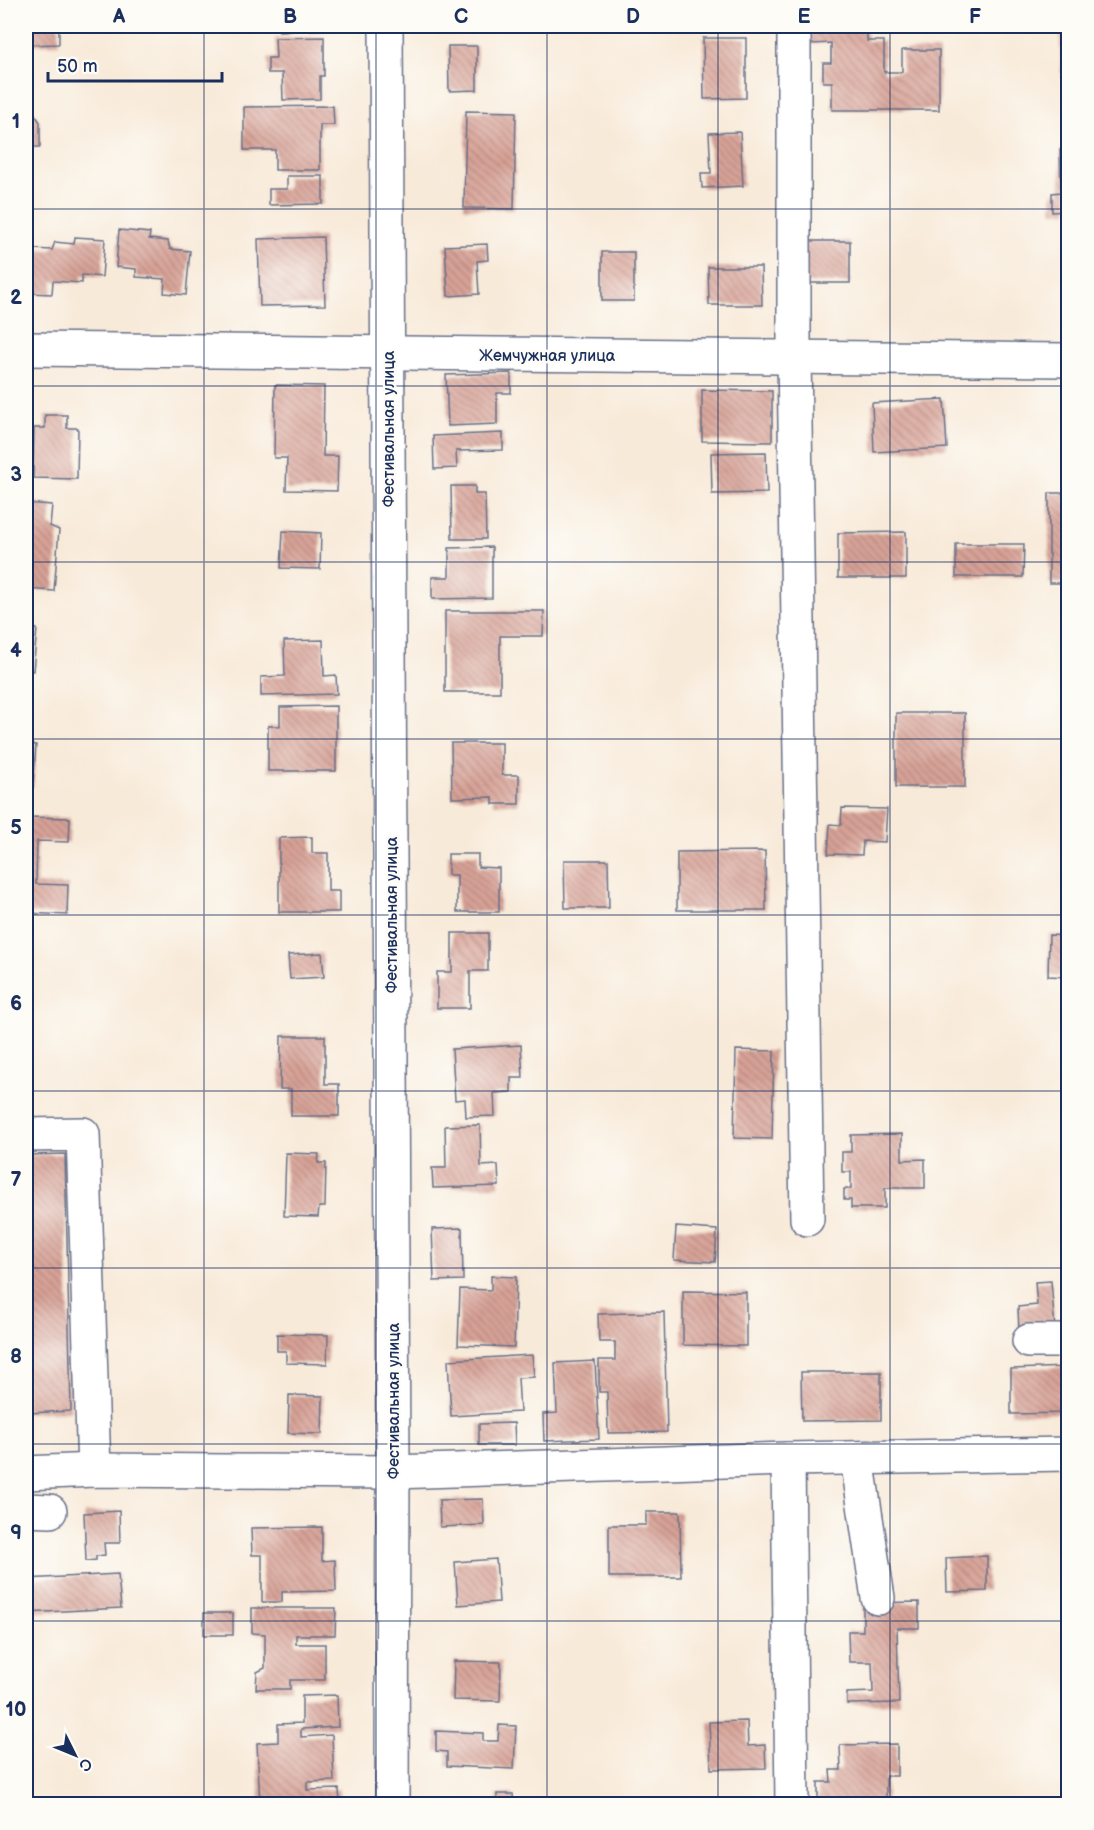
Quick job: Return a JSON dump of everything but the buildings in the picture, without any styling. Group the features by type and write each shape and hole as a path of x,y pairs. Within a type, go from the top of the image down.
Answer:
{"street":[{"name":"Фестивальная улица","path":"386,26 393,1472 392,1804"},
{"path":"794,26 794,356 807,1219"},
{"name":"Жемчужная улица","path":"26,349 1068,360"},
{"path":"26,1134 83,1134 94,1470"},
{"path":"1029,1341 1068,1341"},
{"path":"26,1473 94,1470 393,1472 788,1459 1068,1454"},
{"path":"857,1458 878,1598"},
{"path":"788,1459 792,1804"}]}
